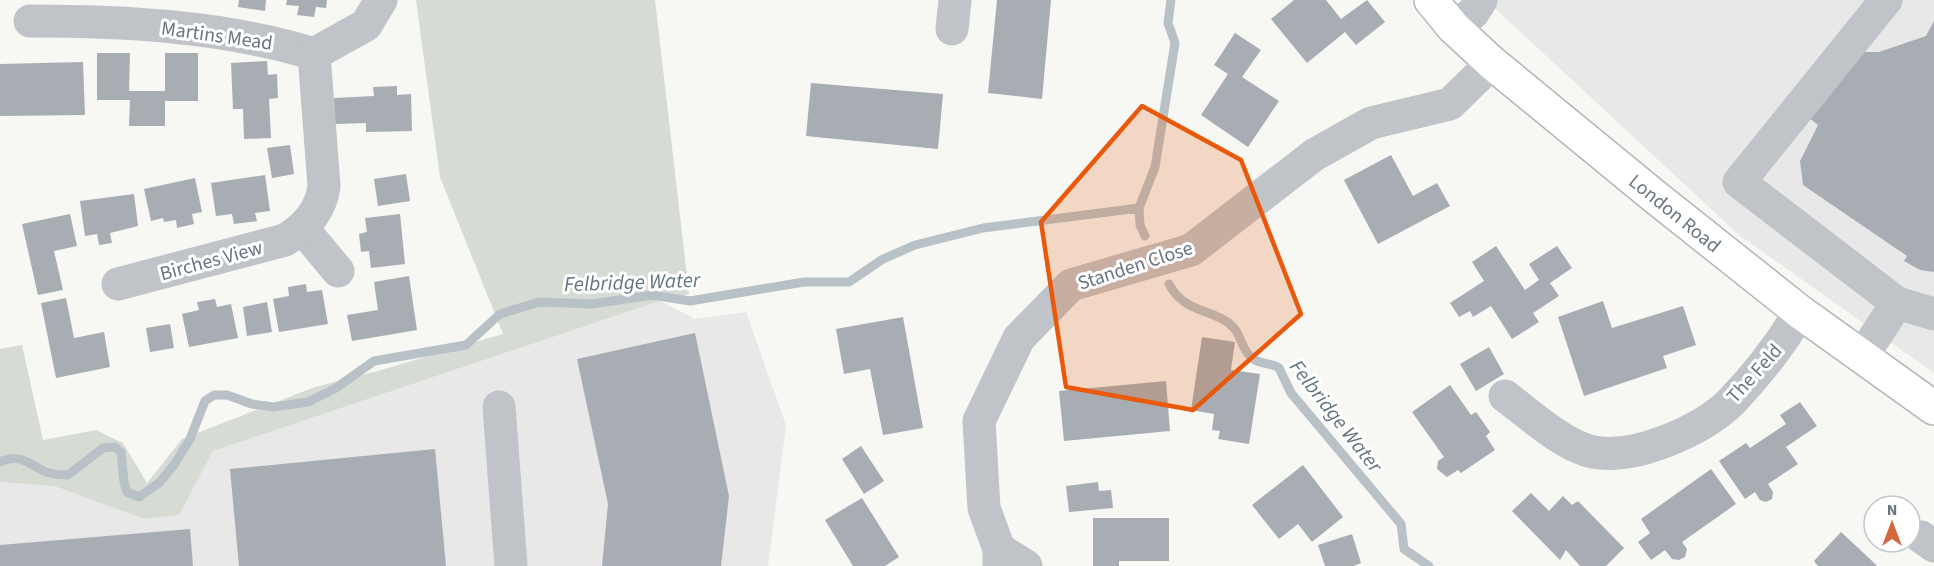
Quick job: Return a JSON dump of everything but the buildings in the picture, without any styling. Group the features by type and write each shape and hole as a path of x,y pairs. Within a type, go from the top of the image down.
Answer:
{"highway":[{"name":"London Road","path":"1431,0 1453,27 1492,63 1800,312 1934,408"}],"street":[{"path":"314,54 366,25 381,0"},
{"path":"1453,27 1473,13 1482,0"},
{"path":"1886,0 1739,182 1897,303 1934,314"},
{"name":"Martins Mead","path":"30,21 70,10 115,21 260,38 314,54"},
{"name":"Birches View","path":"118,284 285,240 303,229 322,202 324,186 314,54"},
{"name":"Standen Close","path":"1008,560 984,508 980,421 1019,338 1071,285 1191,250 1314,155 1371,123 1450,104 1492,63"},
{"path":"303,229 338,271"},
{"path":"1863,355 1897,303"},
{"name":"The Feld","path":"1505,396 1559,436 1593,452 1632,452 1682,435 1730,403 1784,340 1800,312"},
{"path":"499,407 511,566"}],"highlighted area":[{"path":"1142,106 1241,160 1301,314 1193,410 1066,387 1041,222"}],"shaded area":[{"path":"416,0 655,0 689,294 660,301 213,451 179,515 144,519 54,486 0,482 0,349 22,345 43,440 96,430 123,443 147,483 182,439 315,387 503,334 440,177"},
{"path":"1486,0 1934,0 1934,373 1739,235"},
{"path":"660,301 695,319 746,312 786,425 768,566 0,566 0,482 54,486 144,519 179,515 213,451"}],"waterway":[{"path":"1139,208 1155,167 1175,43 1168,23 1171,0"},
{"name":"Felbridge Water","path":"0,462 16,459 46,472 68,475 103,448 115,447 121,452 127,492 139,497 159,483 174,465 190,439 205,401 214,395 227,395 252,404 273,407 308,402 336,388 374,361 466,345 500,314 539,302 592,304 652,295 690,301 804,282 849,282 883,259 915,245 983,228 1139,208 1140,225 1145,236"},
{"name":"Felbridge Water","path":"1169,284 1183,301 1218,317 1234,328 1245,350 1253,359 1279,368 1291,393 1401,524 1404,549 1429,566"}]}
